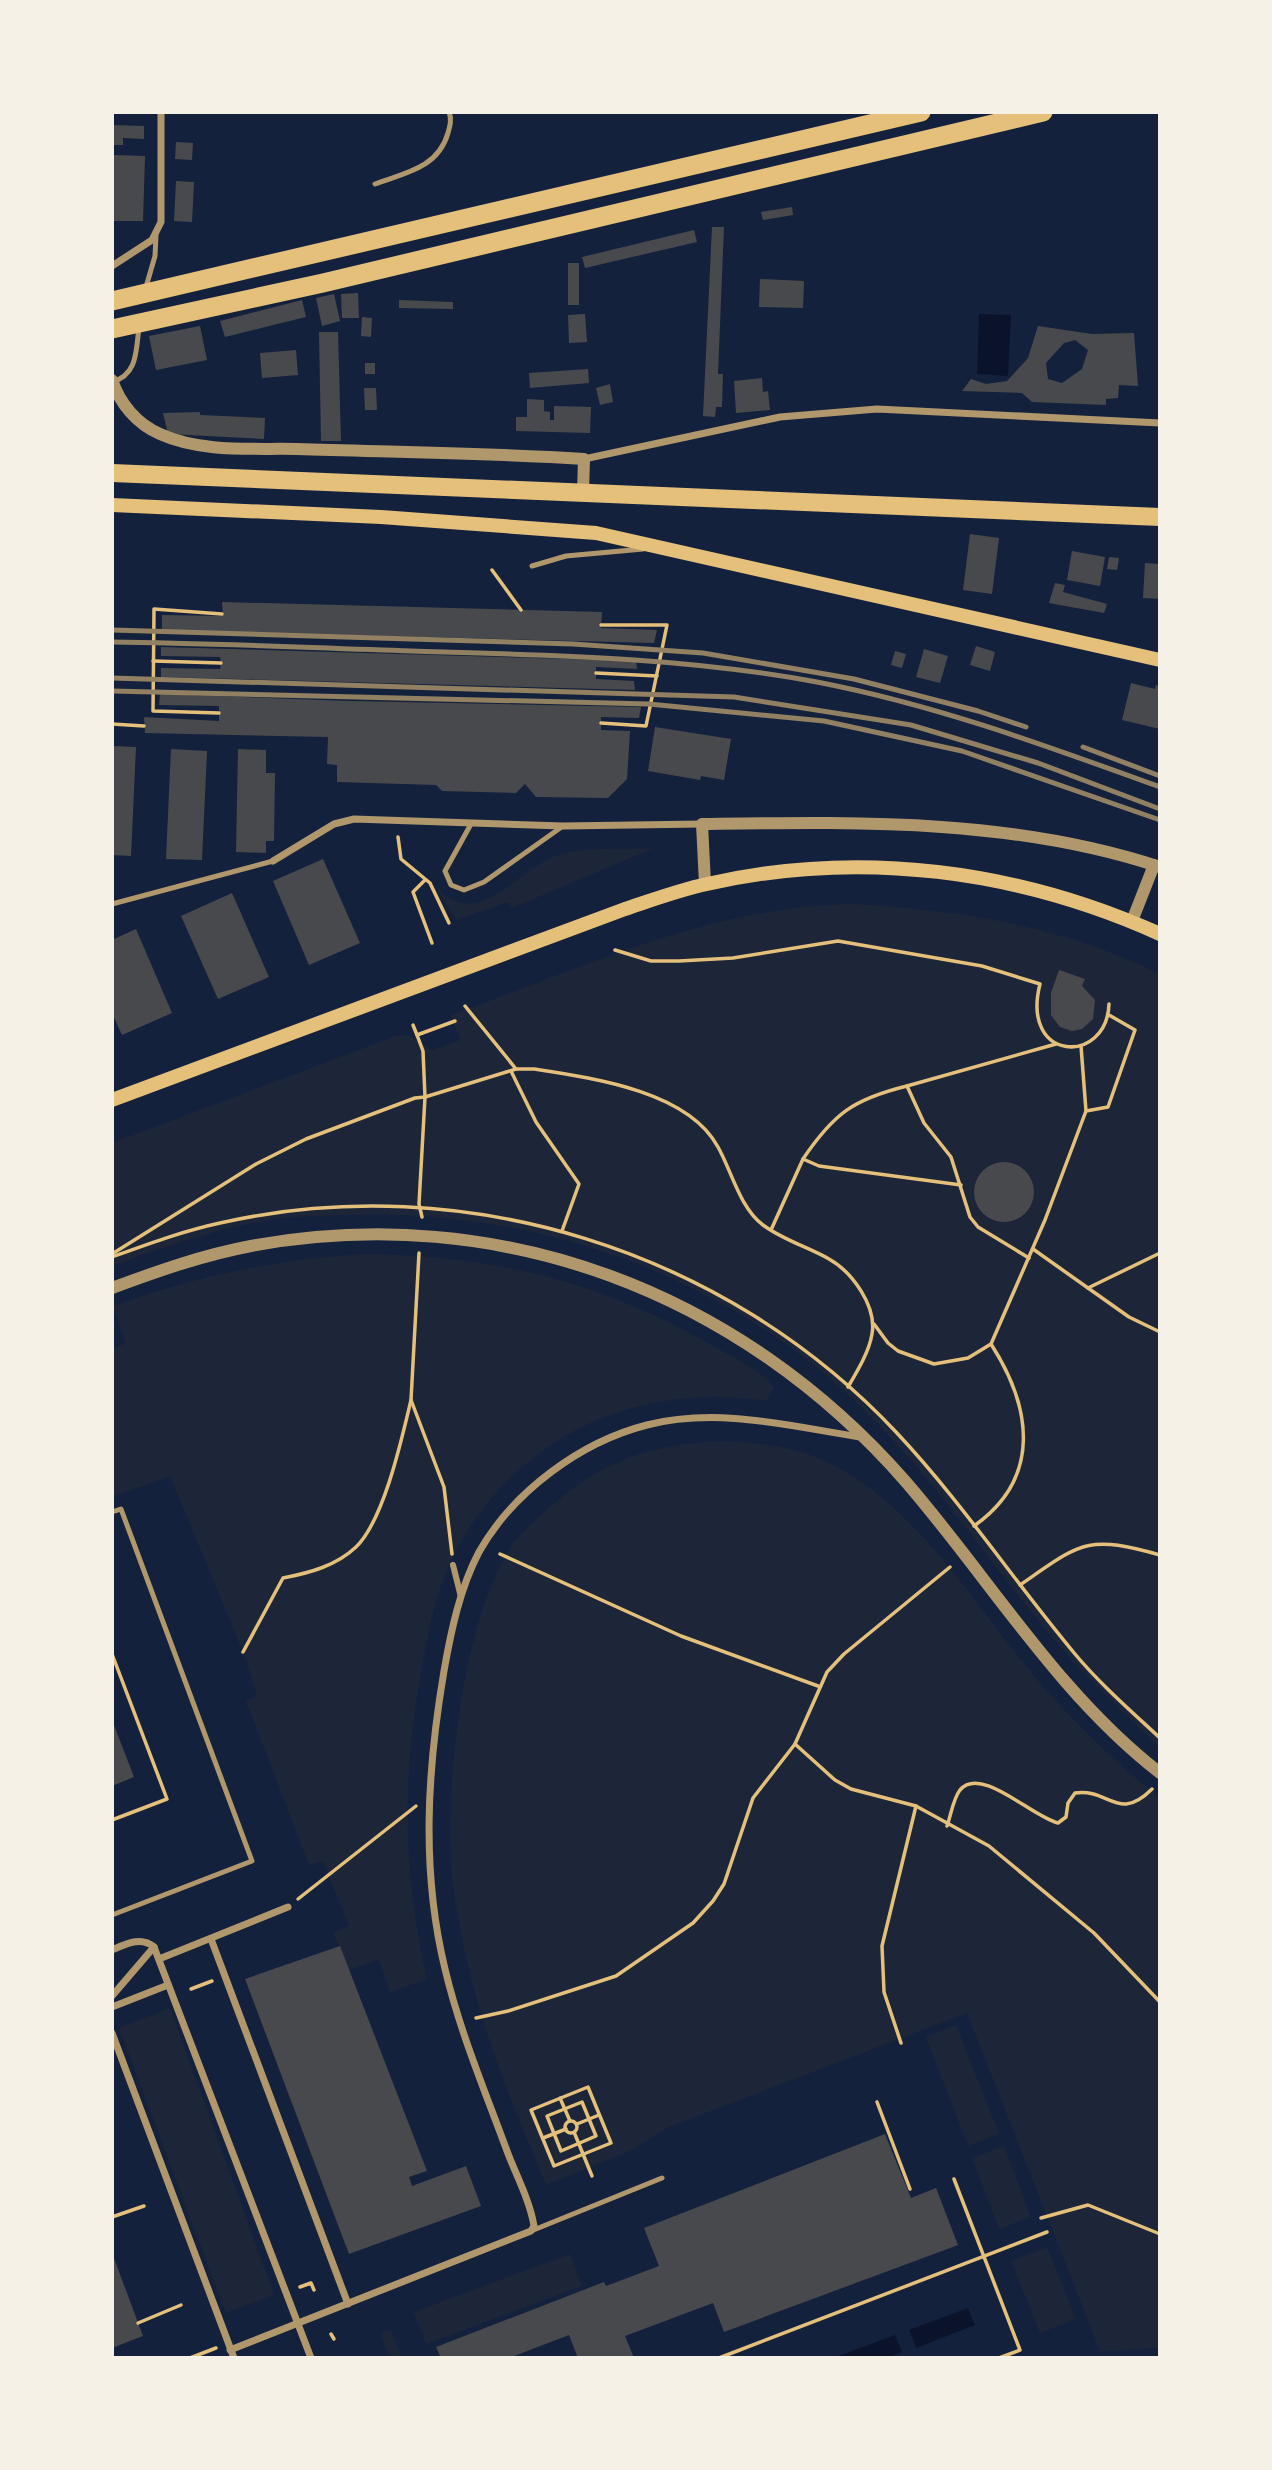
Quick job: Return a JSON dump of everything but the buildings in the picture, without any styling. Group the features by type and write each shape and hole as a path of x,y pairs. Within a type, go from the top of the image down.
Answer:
{"highway":[{"path":"112,300 921,112"},
{"path":"112,329 323,283 1043,112"}],"main road":[{"path":"112,473 1160,517"},
{"path":"112,505 596,533 1160,660"},
{"path":"112,1100 607,915 705,884 822,868 926,870 1027,886 1160,934"}],"street":[{"path":"112,267 147,245 161,222 162,112"},
{"path":"112,381 124,405 144,425 162,435 200,444 584,458 780,417 877,409 1160,424"},
{"path":"583,493 584,458"},
{"path":"273,861 334,824 346,820 563,826 845,823 959,827 1032,837 1157,866 1132,922"},
{"path":"702,824 705,884"},
{"path":"112,1288 216,1254 305,1239 421,1236 508,1246 612,1275 706,1318 779,1364 864,1437 907,1483 1063,1679 1102,1721 1160,1773"},
{"path":"112,2033 231,2350 531,2231 534,2222 470,2054 445,1969 431,1886 428,1796 441,1693 461,1597 485,1542 518,1502 564,1464 608,1438 667,1420 709,1417 751,1418 864,1437"},
{"path":"453,1565 461,1597"},
{"path":"159,1959 288,1907"},
{"path":"211,1939 348,2304"},
{"path":"112,1950 141,1941 154,1947 311,2358"},
{"path":"112,1996 154,1947"},
{"path":"112,2007 169,1985"}],"lane":[{"path":"375,184 428,165 440,152 447,135 451,117 449,112"},
{"path":"142,304 155,256 156,233"},
{"path":"112,381 125,377 133,366 140,312"},
{"path":"532,566 566,556 666,547"},
{"path":"471,824 445,871 452,885 464,890 484,882 563,826"},
{"path":"112,904 273,861"},
{"path":"112,1512 121,1509 252,1861 112,1915"},
{"path":"531,2231 662,2178"}],"path":[{"path":"492,570 521,610"},
{"path":"219,713 153,711 154,609 222,614"},
{"path":"601,625 667,625 646,726 601,723"},
{"path":"153,661 220,663"},
{"path":"596,673 657,676"},
{"path":"112,724 144,726"},
{"path":"398,837 401,859 425,880 449,923"},
{"path":"425,880 414,892 432,943"},
{"path":"615,950 651,961 678,961 733,958 838,941 982,966 1040,984 1036,1018 1040,1029 1056,1044"},
{"path":"771,1230 803,1159 832,1121 860,1100 1056,1044 1081,1046 1094,1039 1109,1015 1109,1004"},
{"path":"465,1006 513,1070 536,1122 579,1184 562,1230"},
{"path":"1086,1111 1108,1107 1135,1030 1109,1015"},
{"path":"417,1035 455,1021"},
{"path":"413,1025 422,1051 425,1097 419,1204 423,1210 422,1217"},
{"path":"112,1256 256,1164 306,1139 415,1098 513,1070 560,1073 662,1098 684,1110 702,1124 715,1142 752,1215 771,1230 830,1259 845,1270 859,1288 873,1322 898,1351 933,1364 968,1358 991,1344 1033,1249 1086,1111 1081,1046"},
{"path":"908,1086 924,1123 951,1157 965,1205 978,1227 1029,1258"},
{"path":"803,1159 819,1166 961,1185"},
{"path":"112,1256 207,1226 266,1214 368,1206 423,1210"},
{"path":"1033,1249 1129,1317 1160,1332"},
{"path":"243,1652 283,1578 313,1573 357,1546 385,1491 411,1400 419,1251"},
{"path":"1088,1288 1160,1253"},
{"path":"848,1387 868,1349 873,1322"},
{"path":"974,1526 1011,1487 1026,1436 1020,1399 991,1344"},
{"path":"411,1400 444,1488 453,1565"},
{"path":"1020,1585 1073,1549 1102,1542 1160,1555"},
{"path":"500,1554 681,1636 818,1686"},
{"path":"476,2018 508,2011 616,1976 693,1923 724,1884 759,1787 795,1744 814,1705 818,1686 844,1654 950,1567"},
{"path":"112,1654 167,1799 112,1820"},
{"path":"795,1744 835,1780 851,1789 916,1807 947,1826 989,1846 1094,1933 1160,2002"},
{"path":"947,1826 958,1792 972,1783 988,1784 1044,1820 1058,1823 1066,1817 1068,1803 1075,1793 1091,1794 1125,1805 1141,1800 1152,1789"},
{"path":"288,1907 428,1796"},
{"path":"901,2043 884,1992 882,1946 916,1807"},
{"path":"191,1989 217,1979"},
{"path":"588,2087 599,2115 611,2143 554,2166 531,2110 588,2087"},
{"path":"561,2098 570,2121 577,2124 599,2115"},
{"path":"582,2102 589,2119 596,2136 561,2151 547,2116 582,2102"},
{"path":"877,2102 910,2189"},
{"path":"543,2138 566,2129 570,2121"},
{"path":"574,2132 577,2124"},
{"path":"566,2129 574,2132 592,2176"},
{"path":"954,2179 1020,2350 999,2358"},
{"path":"1041,2218 1088,2205 1160,2234"},
{"path":"112,2217 144,2206"},
{"path":"719,2358 1047,2232"},
{"path":"300,2287 311,2283 314,2290"},
{"path":"138,2323 181,2305"},
{"path":"190,2358 231,2350"}],"shaded area":[{"path":"979,314 1011,315 1008,376 977,374"},
{"path":"654,848 512,908 508,902 456,920 435,885 451,899 466,904 497,894 544,861 561,854 595,849"},
{"path":"853,904 933,911 1010,923 1086,944 1160,974 1160,1748 1059,1646 941,1496 873,1419 819,1369 760,1327 697,1291 631,1262 562,1239 491,1224 419,1216 346,1215 274,1219 206,1234 112,1266 112,1143 396,1036 407,1035 432,1050 460,1040 451,1015 648,943 749,916 800,907"},
{"path":"365,1254 458,1260 545,1276 588,1289 671,1323 746,1364 774,1388 767,1400 712,1397 674,1400 625,1410 596,1420 542,1451 518,1471 496,1493 459,1544 436,1601 426,1645 409,1764 410,1870 419,1942 427,1979 390,1992 379,1960 349,1970 333,1932 349,1926 323,1861 309,1865 246,1701 257,1696 243,1652 170,1476 112,1497 112,1349 126,1343 113,1306 175,1286 237,1271 300,1260"},
{"path":"724,1441 774,1446 811,1455 855,1478 884,1499 911,1524 960,1580 1058,1703 1124,1768 1160,1798 1160,2348 1100,2351 967,2013 669,2127 630,2151 546,2185 482,2019 455,1899 450,1826 452,1786 462,1697 471,1653 496,1575 513,1544 550,1507 590,1477 631,1457 674,1446"},
{"path":"170,2008 274,2295 226,2313 119,2028"},
{"path":"956,2025 999,2134 968,2146 926,2037"},
{"path":"1004,2146 1031,2217 999,2229 972,2158"},
{"path":"1047,2247 1076,2319 1040,2333 1011,2261"},
{"path":"570,2254 582,2286 426,2344 414,2312"},
{"path":"968,2308 975,2325 916,2348 909,2330"},
{"path":"391,2330 402,2358 390,2358 380,2333"},
{"path":"895,2335 902,2352 887,2358 833,2358"}],"railway":[{"path":"112,630 573,644 703,653 854,679 978,711 1026,727"},
{"path":"112,642 565,656 666,662 767,674 817,682 905,702 1033,742 1160,787"},
{"path":"112,678 734,697 911,725 1038,763 1160,809"},
{"path":"112,691 649,704 824,721 962,751 1160,820"},
{"path":"1083,747 1160,776"}]}
